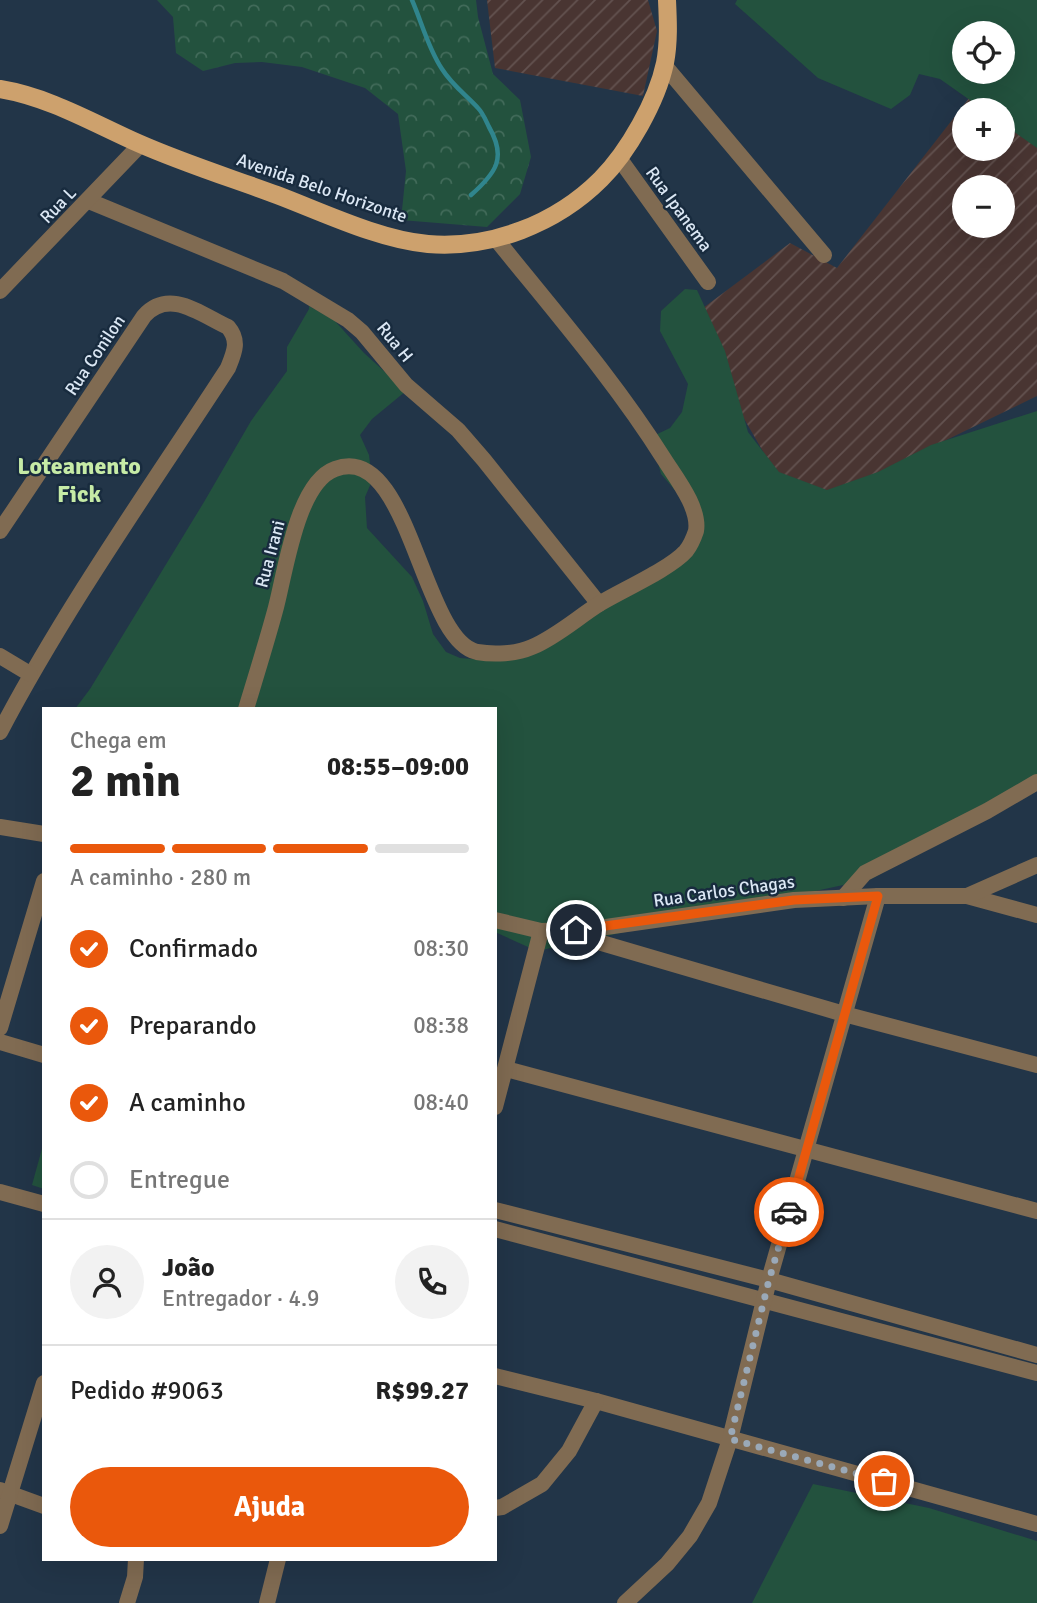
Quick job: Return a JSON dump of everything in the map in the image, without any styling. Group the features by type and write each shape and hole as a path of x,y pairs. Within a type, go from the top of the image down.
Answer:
{"main road":[{"name":"Avenida Belo Horizonte","path":"0,89 48,102 141,144 368,229 427,244 496,239 517,233 555,214 591,189 619,158 652,99 664,65 668,36 667,0"}],"street":[{"path":"664,65 824,255"},
{"name":"Rua L","path":"0,291 141,144"},
{"name":"Rua Ipanema","path":"619,158 708,282"},
{"name":"Rua H","path":"89,201 283,281 348,320 362,332 406,385 458,430 599,604"},
{"path":"496,239 599,367 664,458 692,507 696,531 687,551 599,604"},
{"name":"Rua Conilon","path":"0,531 153,306 176,303 228,327 233,332 236,344 228,368 131,513 30,674"},
{"name":"Rua Irani","path":"247,707 304,504 322,478 338,468 358,469 381,482 398,513 446,621 464,647 491,654 533,646 599,604"},
{"path":"0,656 30,674 0,732"},
{"path":"843,898 865,873 987,811 1037,782"},
{"path":"0,827 42,834"},
{"name":"Rua Carlos Chagas","path":"497,920 541,931 560,931 592,929 794,900 967,896 1037,865"},
{"path":"0,1028 42,888"},
{"path":"625,1603 641,1591 690,1536 709,1503 730,1439 769,1280 878,896"},
{"path":"967,896 1037,915"},
{"path":"497,1100 541,931"},
{"path":"560,931 844,1014 1037,1065"},
{"path":"0,1042 42,1054"},
{"path":"506,1069 1037,1211"},
{"path":"0,1192 42,1203"},
{"path":"497,1211 769,1280 1037,1355"},
{"path":"497,1230 1037,1373"},
{"path":"497,1376 596,1401 1037,1524"},
{"path":"0,1526 5,1492 42,1389"},
{"path":"497,1508 542,1484 569,1451 596,1401"},
{"path":"5,1492 42,1505"},
{"path":"127,1603 135,1577 136,1561"},
{"path":"135,1577 146,1561"},
{"path":"267,1603 278,1561"}],"shaded area":[{"path":"487,0 648,0 657,31 643,96 495,68"},
{"path":"952,120 952,161 1015,161 1015,127 1037,145 1037,396 798,512 687,320 790,243 837,268"}],"green space":[{"path":"157,0 476,0 493,74 520,100 531,157 520,194 487,227 401,220 406,171 398,114 365,88 302,67 262,62 235,63 203,71 176,53 173,17"},
{"path":"737,0 1037,0 1037,148 1015,132 1015,98 967,98 940,79 919,74 910,95 891,109 818,78 735,4"},
{"path":"685,289 697,290 725,351 748,432 779,472 827,490 878,472 931,445 1037,411 1037,789 871,879 537,951 497,933 497,707 76,707 90,689 251,421 287,371 287,347 309,306 334,320 364,353 406,391 372,419 360,435 369,455 372,481 365,497 367,528 412,577 433,634 446,652 460,658 485,660 536,644 688,552 695,529 686,503 661,474 651,437 670,428 682,412 688,384 660,331 661,311"},
{"path":"42,1149 42,1188 32,1185"},
{"path":"813,1484 929,1508 1037,1541 1037,1603 752,1603"}],"waterway":[{"path":"412,0 437,61 450,80 480,110 494,138 498,156 496,164 487,179 471,195"}],"way so far":[{"path":"789,1212 769,1280 730,1439 884,1481"}],"district":[{"name":"Loteamento Fick","path":"79,480"}],"route":[{"path":"576,930 794,900 878,896 789,1212"}]}
